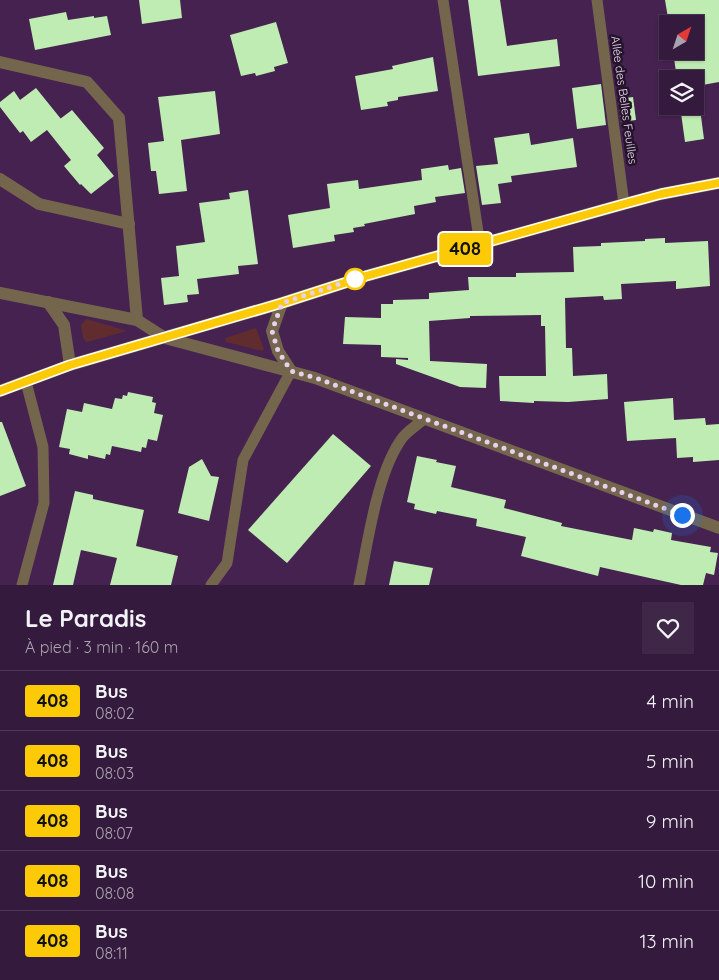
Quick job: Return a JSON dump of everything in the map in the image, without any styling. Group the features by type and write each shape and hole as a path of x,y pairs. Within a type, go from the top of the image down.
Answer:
{"street":[{"path":"0,62 87,82 119,118 137,320"},
{"path":"0,179 39,204 128,224"},
{"path":"0,391 70,365 282,303 366,276 661,194 719,183"},
{"path":"0,293 137,320 164,338 316,378 719,528"},
{"path":"48,302 64,325 70,365"},
{"path":"282,303 272,331 278,351 291,371"}],"lane":[{"path":"443,0 480,244"},
{"name":"Allée des Belles Feuilles","path":"597,0 624,204"},
{"path":"211,585 227,563 243,460 291,371"},
{"path":"22,585 44,503 43,447 26,382"},
{"path":"359,585 387,464 404,436 424,419"}],"shaded area":[{"path":"87,319 127,331 87,342 83,338 81,325"},
{"path":"256,328 264,349 262,351 226,342 225,338"}],"building":[{"path":"139,0 180,0 182,18 142,24"},
{"path":"468,0 500,0 507,46 557,39 560,66 478,76"},
{"path":"665,0 719,0 719,82 704,85 704,70 676,70 674,60 704,60 704,15 668,15"},
{"path":"66,12 68,20 107,16 111,35 35,50 29,19"},
{"path":"276,22 288,63 274,67 275,71 256,76 255,73 241,76 230,35"},
{"path":"433,57 438,91 398,97 398,100 387,102 388,106 361,110 355,76 393,69 392,66"},
{"path":"601,84 606,125 577,129 572,88"},
{"path":"36,88 61,119 72,110 104,148 97,155 114,176 91,194 80,185 64,166 71,160 47,130 31,142 23,131 20,133 0,107 0,102 14,91 20,100"},
{"path":"215,91 220,134 181,140 187,191 159,194 156,171 151,171 148,143 164,141 158,97"},
{"path":"633,97 636,120 621,122 618,99"},
{"path":"681,115 701,115 704,139 685,142"},
{"path":"529,133 531,145 573,138 577,167 511,176 512,182 498,184 501,203 482,205 476,166 498,164 494,138"},
{"path":"448,165 449,170 461,168 465,193 435,197 436,202 414,206 415,214 364,224 365,226 353,228 354,232 334,235 335,241 293,248 288,215 330,208 327,184 358,180 359,189 422,180 421,169"},
{"path":"248,190 258,264 238,266 239,274 197,279 199,294 187,295 188,302 164,305 161,278 179,276 176,246 205,242 199,203 230,199 229,193"},
{"path":"665,238 665,243 708,241 710,286 676,289 676,281 621,284 622,299 604,300 603,296 565,298 566,348 572,348 573,376 607,374 608,399 568,402 534,401 534,403 500,401 499,376 546,376 545,326 541,326 541,315 470,316 470,318 429,321 430,361 487,364 486,388 460,387 396,364 396,359 408,360 408,358 381,357 381,345 343,344 345,317 381,318 381,304 393,304 393,300 429,299 429,293 469,290 468,277 516,277 516,273 574,272 573,247 601,246 601,243"},
{"path":"128,392 153,397 152,402 156,403 154,413 163,415 157,441 148,439 146,448 142,447 141,452 112,446 110,455 106,454 105,459 88,455 88,459 69,454 70,449 59,447 67,409 82,412 84,403 112,409 115,398 122,399 123,395 127,396"},
{"path":"673,398 674,420 705,418 706,425 719,424 719,460 693,462 693,457 677,458 676,438 627,441 624,402"},
{"path":"0,422 2,422 26,486 0,496"},
{"path":"333,434 371,466 287,563 248,530"},
{"path":"417,456 456,466 451,487 506,500 504,508 562,523 561,526 632,540 634,528 653,532 654,529 672,533 671,540 711,547 710,552 718,553 714,575 706,573 703,585 681,585 600,567 598,576 521,556 526,537 476,526 477,519 437,511 436,514 414,509 415,504 407,502"},
{"path":"202,459 211,476 219,477 209,521 178,513 189,467"},
{"path":"75,491 93,495 93,499 144,510 136,546 178,556 171,585 110,585 117,558 81,550 73,585 53,585"},
{"path":"394,561 433,568 429,585 389,585"}],"bus line":[{"name":"408","path":"0,391 70,365 282,303 366,276 661,194 719,183"}],"route":[{"path":"355,279 282,303 272,331 278,351 291,371 316,378 682,515"}]}
